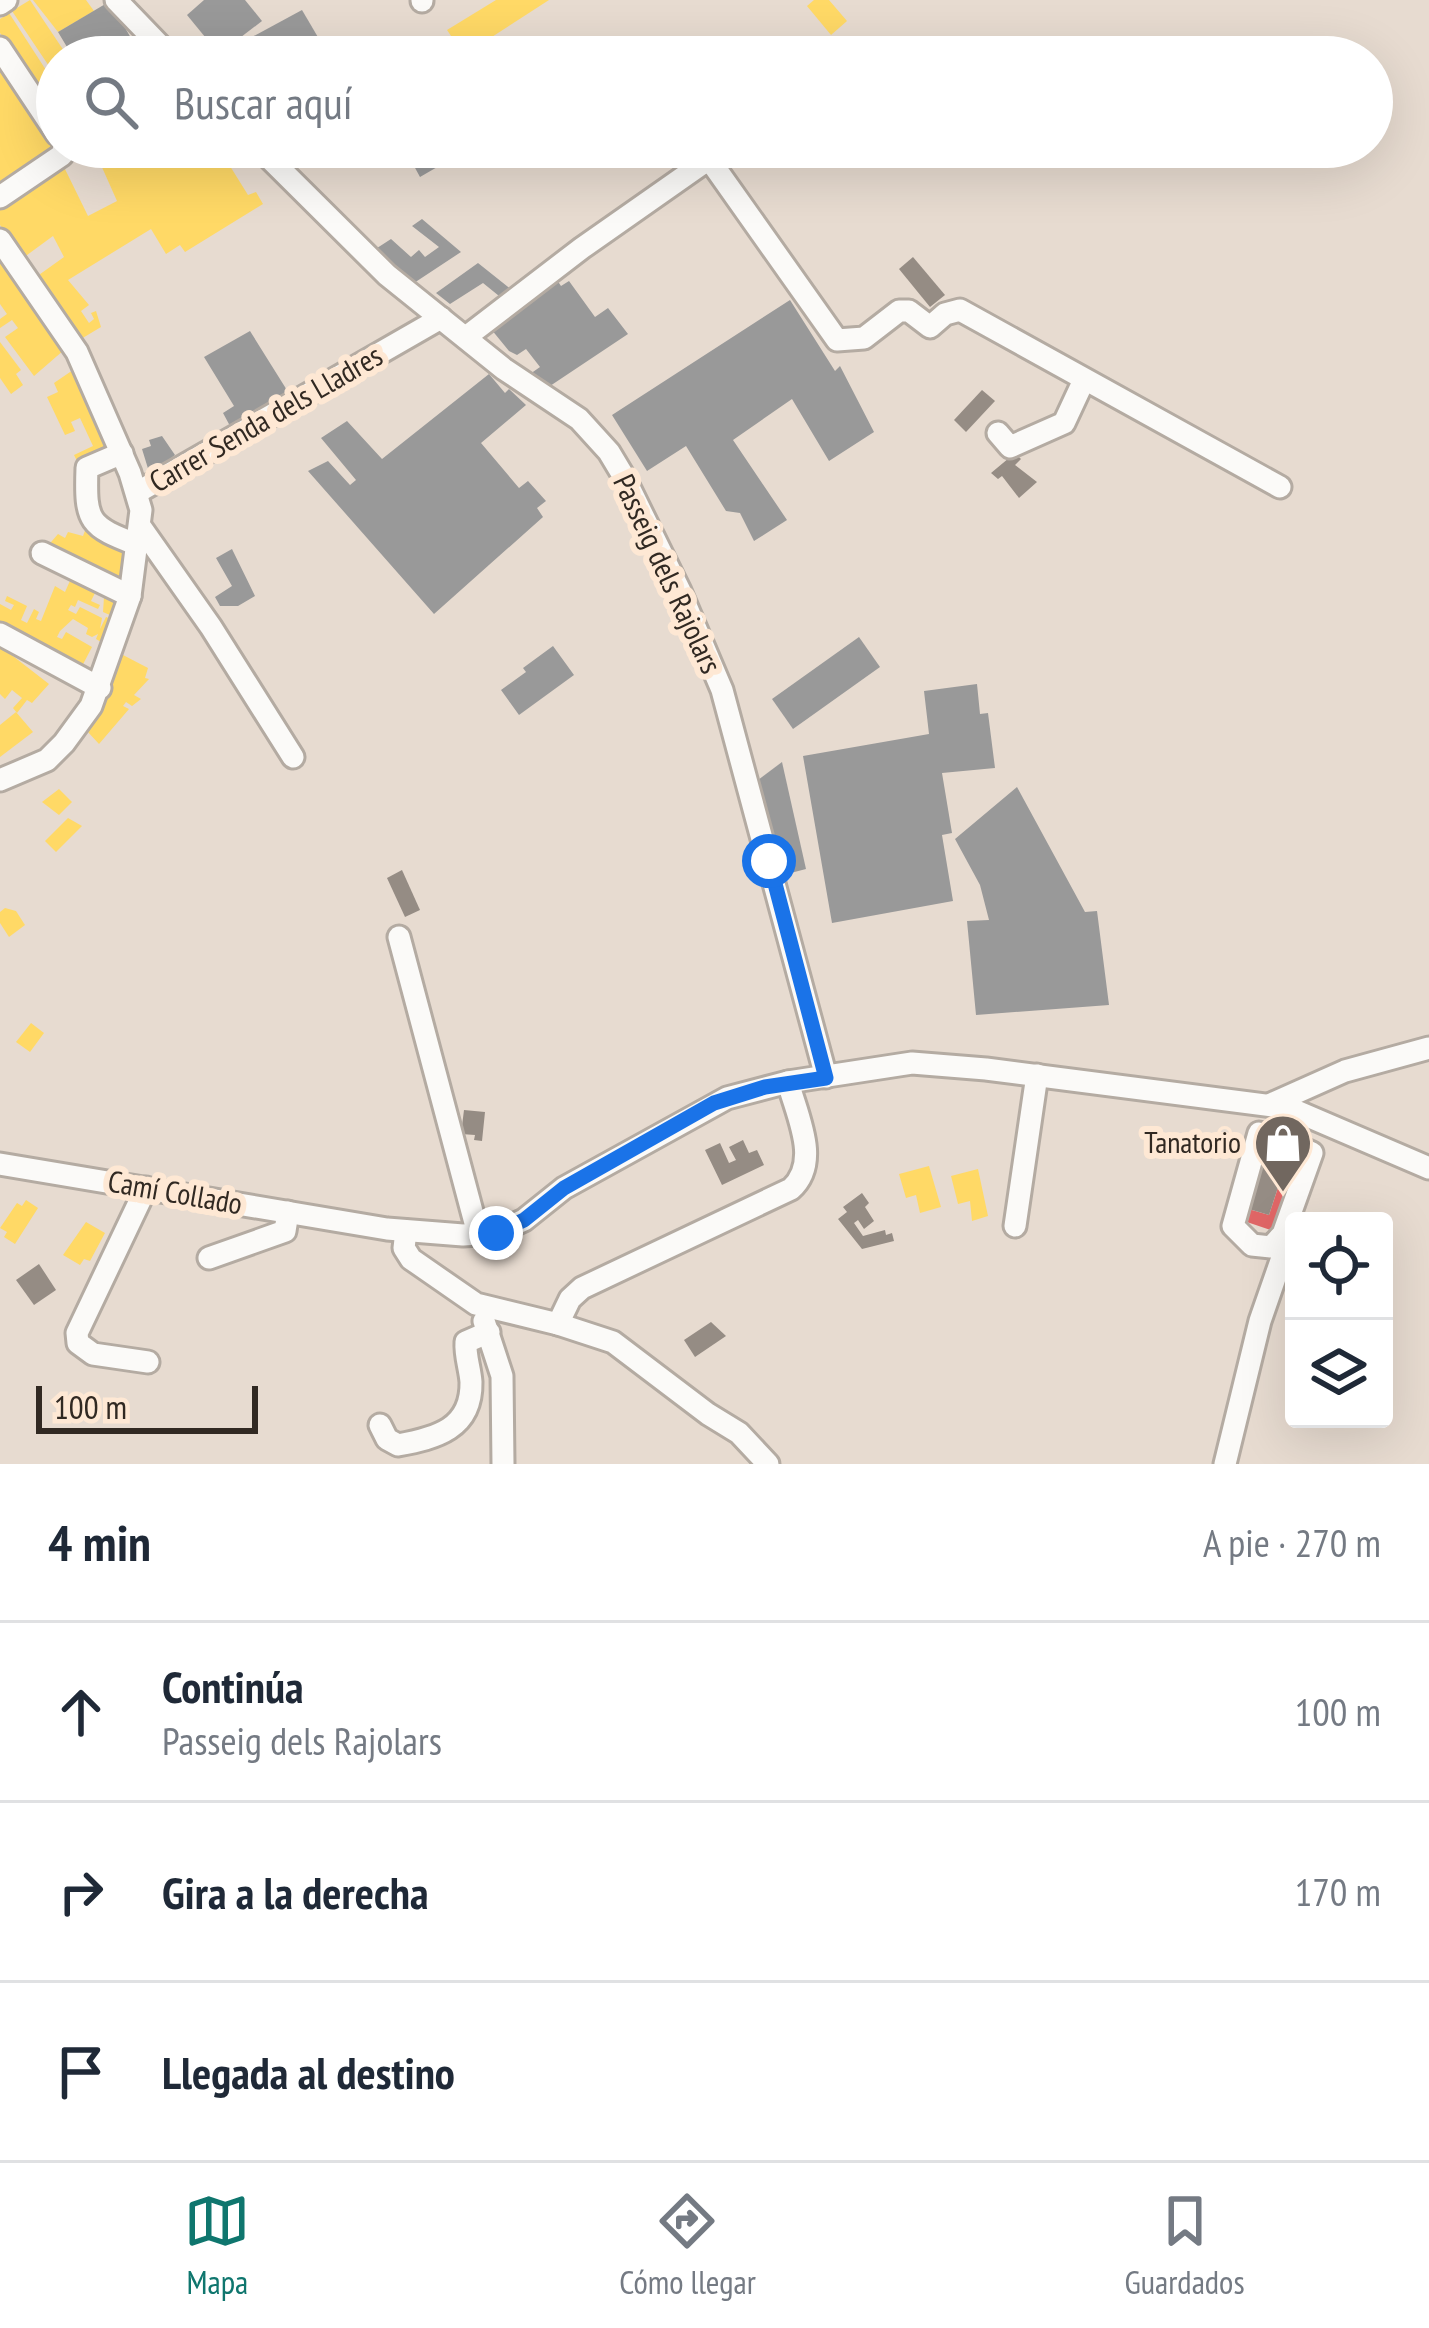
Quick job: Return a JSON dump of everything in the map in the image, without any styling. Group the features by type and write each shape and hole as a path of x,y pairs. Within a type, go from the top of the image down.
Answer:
{"street":[{"path":"116,0 151,36"},
{"path":"0,48 36,102"},
{"path":"0,196 41,168"},
{"name":"Passeig dels Rajolars","path":"278,168 349,241 441,318 595,434 624,477 722,690 826,1078"},
{"path":"466,337 696,168"},
{"path":"715,168 837,340 864,338 899,311 909,311 930,327 945,314 961,310 1280,487"},
{"path":"0,240 77,352 138,492"},
{"name":"Carrer Senda dels Lladres","path":"0,780 36,766 55,752 100,688 130,596 139,535 138,492 441,318"},
{"path":"998,433 1010,447 1064,423 1084,380"},
{"path":"122,453 87,468 92,522 100,530 139,535 212,627 293,757"},
{"path":"41,554 130,596"},
{"path":"0,634 100,688"},
{"path":"399,937 478,1234 510,1229 564,1188 714,1103 788,1082 912,1063 1268,1104 1331,1123 1429,1168"},
{"path":"1268,1104 1345,1071 1429,1048"},
{"path":"1015,1226 1037,1075"},
{"path":"558,1324 570,1299 582,1288 800,1181 807,1156 788,1082"},
{"path":"1268,1104 1232,1226 1252,1245 1271,1247 1283,1234 1312,1153 1292,1144"},
{"path":"1298,1212 1331,1123"},
{"name":"Camí Collado","path":"2,1171 146,1188 406,1231 478,1234"},
{"path":"146,1188 77,1333 79,1343 93,1354 148,1362"},
{"path":"209,1258 285,1231 288,1212"},
{"path":"406,1231 404,1248 411,1259 476,1304 558,1324 622,1348 732,1429 768,1464"},
{"path":"1225,1464 1260,1321 1285,1248"},
{"path":"476,1304 502,1376 502,1464"},
{"path":"380,1425 398,1445 446,1434 468,1408 471,1382 466,1342 489,1333"}],"building: Viviendas":[{"path":"30,0 54,36 36,36 36,47 12,11"},
{"path":"33,0 86,0 94,11 58,32"},
{"path":"496,0 549,0 493,36 451,36 447,30"},
{"path":"814,0 829,0 847,21 831,35 807,6"},
{"path":"9,13 36,55 36,86 0,33 0,19"},
{"path":"0,64 36,117 36,162 0,186"},
{"path":"59,168 64,168 88,216 117,201 102,168 231,168 248,195 256,192 263,204 185,252 180,245 166,254 151,229 68,280 89,305 81,311 89,323 96,311 101,327 81,339 36,277 64,257 53,236 23,258 0,225 0,208"},
{"path":"0,256 64,350 34,376 5,337 18,328 12,320 0,328 0,319 7,314 0,304"},
{"path":"0,342 21,370 16,374 23,385 11,394 0,378"},
{"path":"73,370 111,450 78,463 74,455 93,446 80,418 71,422 75,431 65,435 47,397 58,392 54,383"},
{"path":"86,528 128,549 123,586 46,548 58,534 83,536"},
{"path":"73,574 121,598 112,616 103,612 104,597 95,593 91,601 100,605 98,609 78,600 68,610 76,614 80,607 102,618 100,629 106,617 114,620 106,645 96,639 98,634 86,634 88,628 73,619 60,631 57,637 62,639 66,632 92,647 79,672 0,630 0,604 11,610 14,605 5,601 7,596 27,606 21,620 27,623 34,609 41,621 55,586 65,592"},
{"path":"0,646 49,684 17,713 13,708 22,698 12,690 5,699 0,694"},
{"path":"123,655 148,668 145,678 149,679 134,695 141,699 132,706 126,702 123,706 129,709 99,744 87,731"},
{"path":"16,712 33,732 0,757 0,725"},
{"path":"59,789 72,802 59,815 42,802"},
{"path":"68,818 82,826 56,852 45,841"},
{"path":"5,908 16,911 25,925 9,937 0,923"},
{"path":"31,1023 44,1033 30,1052 16,1042"},
{"path":"929,1166 941,1207 920,1213 916,1195 906,1198 899,1174"},
{"path":"978,1169 988,1216 972,1221 970,1201 958,1204 951,1176"},
{"path":"26,1200 38,1208 15,1244 0,1228 17,1203 22,1206"},
{"path":"86,1222 105,1233 90,1261 84,1259 80,1265 63,1255"}],"building: Comercios":[{"name":"Tanatorio","path":"1290,1151 1308,1157 1279,1233 1241,1220 1245,1208 1269,1215"}],"building: Industria":[{"path":"204,0 245,0 262,21 242,36 204,36 187,15"},
{"path":"107,3 127,23 130,36 60,36 58,32"},
{"path":"302,10 317,36 254,36"},
{"path":"415,168 436,168 420,177"},
{"path":"422,219 461,252 414,283 374,250 391,239 411,257 419,250 425,257 439,247 412,226"},
{"path":"478,263 513,291 504,300 483,283 450,304 436,293"},
{"path":"557,280 561,286 569,281 595,317 608,308 628,334 547,388 530,374 540,367 526,349 517,355 509,351 491,329"},
{"path":"790,300 835,371 840,366 874,432 829,461 792,399 733,440 787,520 754,541 740,513 726,511 686,446 647,471 612,415"},
{"path":"250,331 290,395 230,426 223,413 234,406 204,357"},
{"path":"489,374 505,393 509,389 526,405 481,443 519,488 528,481 546,501 537,508 543,517 434,614 308,471 328,461 350,485 356,480 321,438 347,421 382,459"},
{"path":"162,436 175,455 150,475 142,449 151,446 149,440"},
{"path":"232,549 255,596 238,606 220,606 215,597 232,586 216,558"},
{"path":"859,637 880,667 793,729 772,699"},
{"path":"553,646 574,675 519,715 501,690"},
{"path":"977,684 980,714 988,713 995,768 942,773 952,833 942,835 953,901 832,923 803,756 929,734 924,691"},
{"path":"782,762 806,869 783,875 758,780"},
{"path":"1017,787 1085,912 1097,911 1109,1005 976,1015 967,921 989,920 980,885 955,839"}],"building: Otros":[{"path":"913,257 945,295 930,307 899,269"},
{"path":"982,390 995,401 966,432 954,420"},
{"path":"1015,453 1021,459 1015,465 1037,482 1019,498 1002,476 998,479 991,473"},
{"path":"402,870 420,910 405,917 387,878"},
{"path":"464,1110 485,1112 482,1141 461,1134"},
{"path":"1270,1120 1297,1129 1269,1215 1242,1207"},
{"path":"743,1140 749,1153 757,1150 764,1165 722,1185 705,1150 720,1143 729,1163 736,1160 729,1147"},
{"path":"862,1193 874,1221 864,1229 858,1220 854,1223 863,1236 885,1230 894,1241 862,1249 838,1219 847,1212 843,1207"},
{"path":"39,1264 56,1290 34,1305 16,1280"},
{"path":"711,1322 726,1336 695,1357 684,1340"}],"tunnel":[{"path":"1265,1135 1293,1144"}],"place":[{"name":"Tanatorio","path":"1283,1194"}],"route":[{"path":"496,1233 524,1220 564,1188 714,1103 765,1087 826,1078 769,861"}]}
